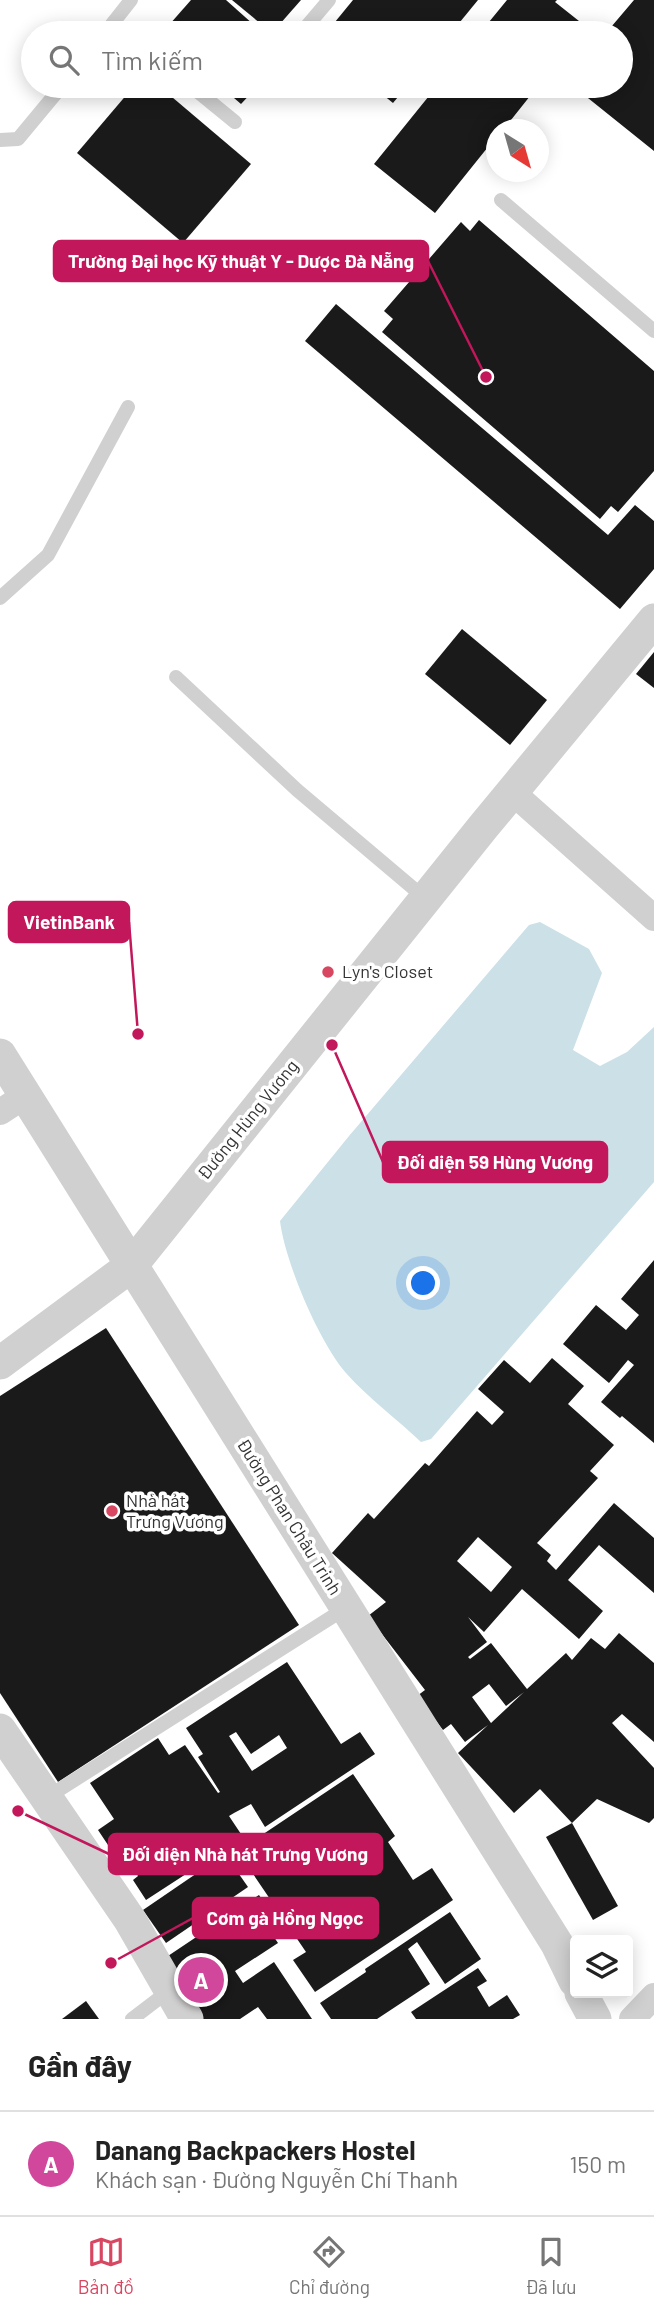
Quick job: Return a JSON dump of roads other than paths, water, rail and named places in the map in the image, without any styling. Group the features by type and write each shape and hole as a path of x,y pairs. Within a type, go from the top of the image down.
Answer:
{"street":[{"name":"Đường Hùng Vương","path":"0,1363 131,1266 512,792 654,620"},
{"path":"512,792 654,918"},
{"name":"Đường Phan Châu Trinh","path":"0,1055 13,1104 131,1266 557,1944 570,1970"},
{"path":"0,1730 130,1920 187,2019"},
{"path":"632,2019 654,1996"},
{"path":"584,1998 595,2019"}],"lane":[{"path":"114,21 131,0"},
{"path":"311,21 329,0"},
{"path":"0,140 18,139 52,98"},
{"path":"206,98 235,122"},
{"path":"501,200 654,331"},
{"path":"0,598 48,555 128,407"},
{"path":"176,677 297,790 426,899"},
{"path":"46,1798 346,1608"},
{"path":"132,2019 170,1990"}],"water":[{"path":"540,922 589,949 602,973 573,1050 600,1066 627,1052 654,1027 654,1182 431,1439 421,1442 346,1373 325,1342 296,1279 280,1221 529,925"}],"place":[{"name":"Trường Đại học Kỹ thuật Y - Dược Đà Nẵng","path":"486,377"},
{"name":"Lyn's Closet","path":"328,972"},
{"name":"VietinBank","path":"138,1034"},
{"name":"Đối diện 59 Hùng Vương","path":"332,1045"},
{"name":"Nhà hát Trưng Vương","path":"112,1511"},
{"name":"Đối diện Nhà hát Trưng Vương","path":"18,1811"},
{"name":"Cơm gà Hồng Ngọc","path":"111,1963"},
{"name":"Danang Backpackers Hostel","path":"201,1980"}]}
